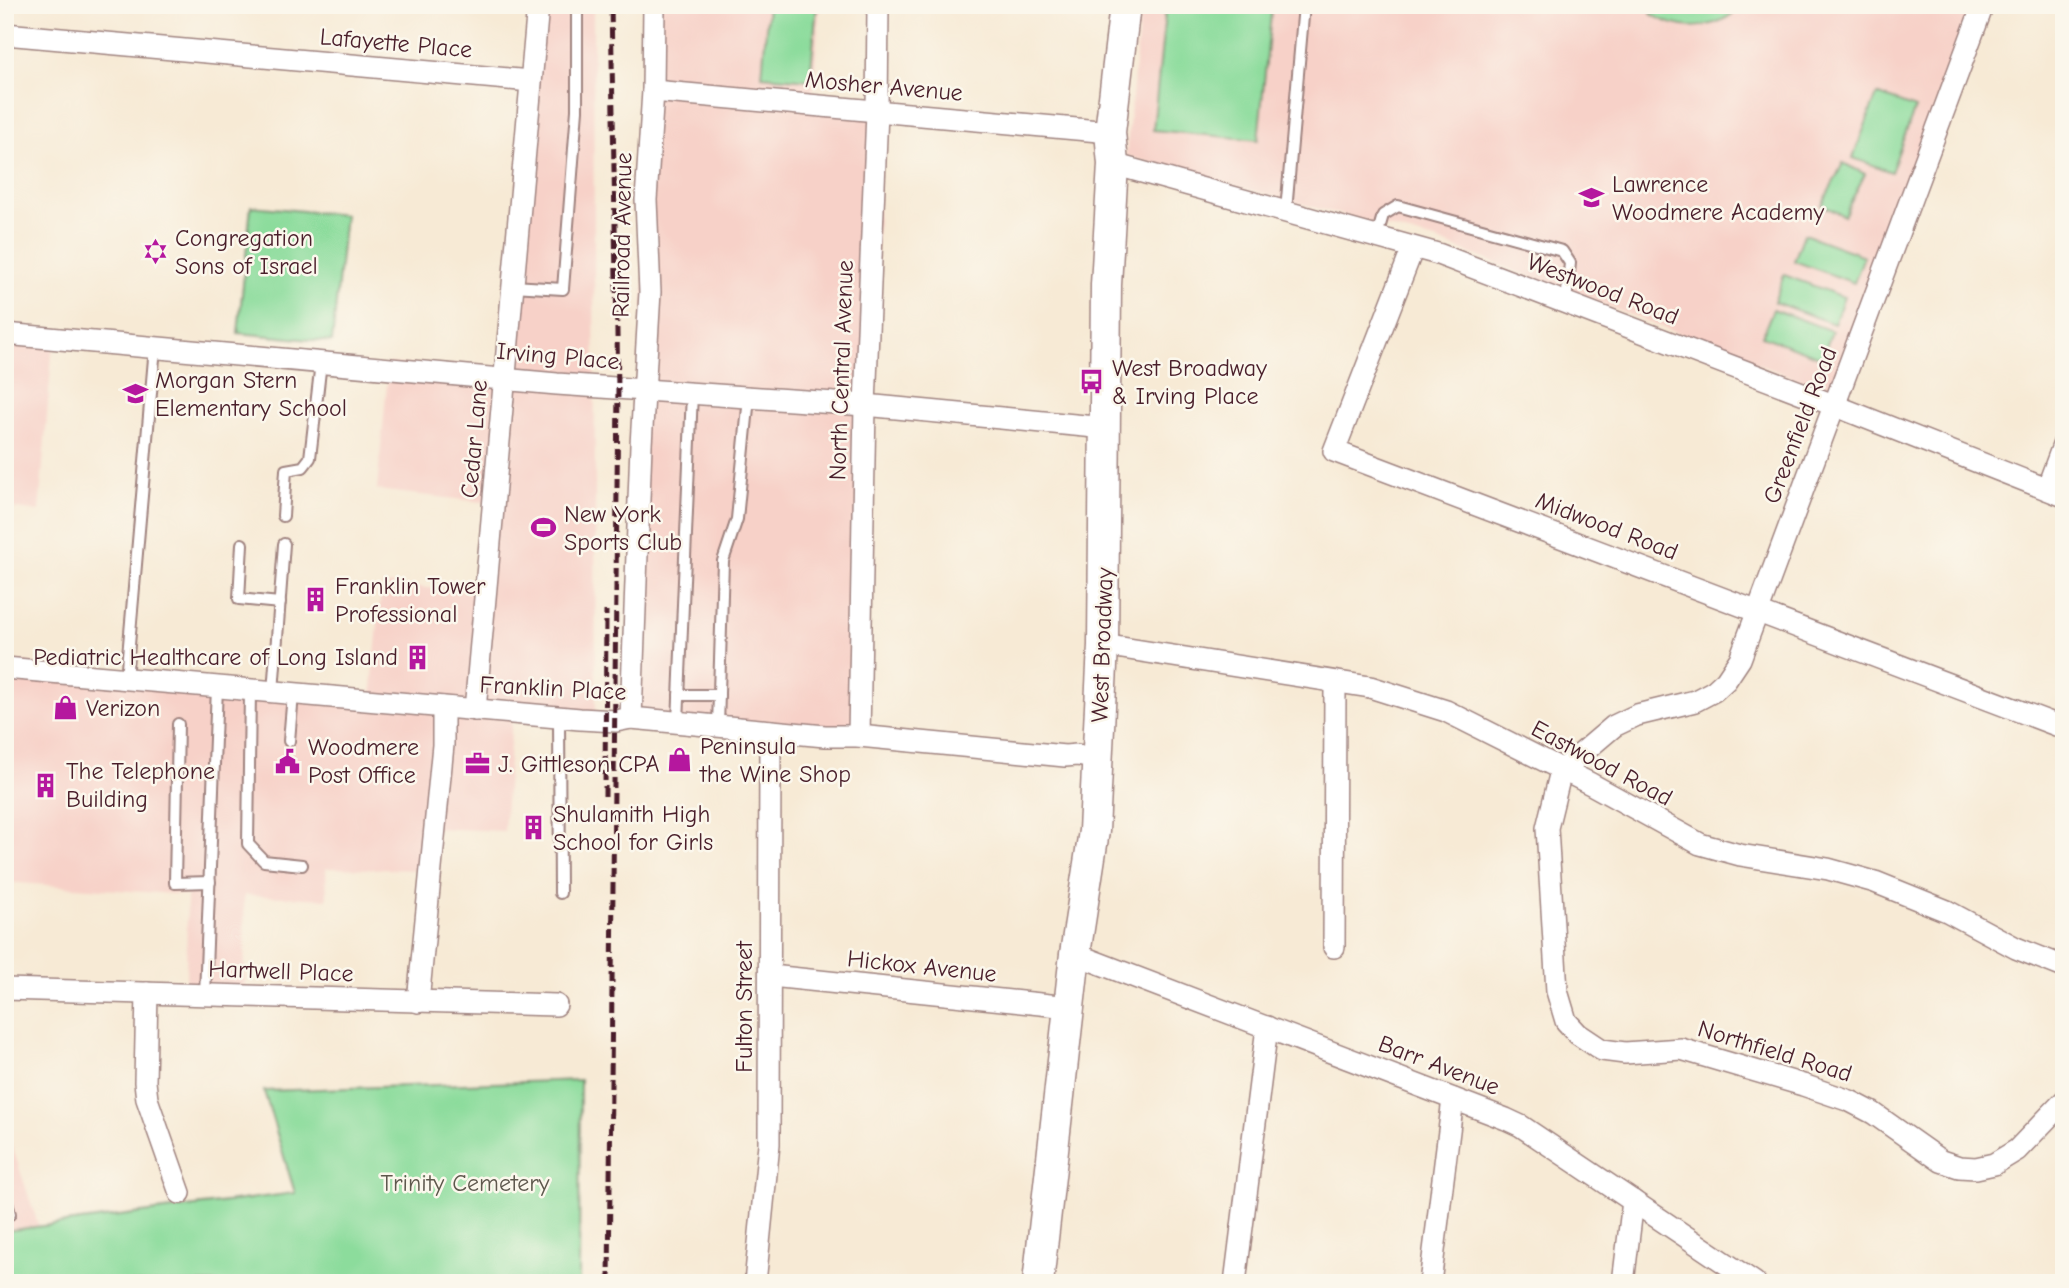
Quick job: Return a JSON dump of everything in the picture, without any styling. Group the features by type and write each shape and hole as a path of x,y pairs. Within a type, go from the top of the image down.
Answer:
{"main road":[{"name":"West Broadway","path":"1038,1283 1075,954 1094,831 1103,645 1106,285 1113,164 1110,132 1125,5"}],"street":[{"name":"Cedar Lane","path":"475,710 538,5"},
{"name":"Railroad Avenue","path":"631,718 640,445 650,292 646,200 653,91 654,5"},
{"name":"North Central Avenue","path":"859,736 865,405 877,112 878,5"},
{"name":"Greenfield Road","path":"1561,771 1614,726 1637,715 1695,701 1714,691 1741,659 1983,5"},
{"name":"Lafayette Place","path":"5,34 531,81"},
{"name":"Mosher Avenue","path":"653,91 1110,132"},
{"name":"Westwood Road","path":"1113,164 1438,254 2055,492"},
{"name":"Midwood Road","path":"1413,248 1335,451 2064,727"},
{"name":"Irving Place","path":"5,334 645,390 865,405 1106,428"},
{"path":"2055,492 2064,443"},
{"name":"Eastwood Road","path":"1103,645 1370,687 1446,711 1699,844 1740,855 1828,869 1875,882 1947,911 2016,948 2064,968"},
{"name":"Franklin Place","path":"5,668 559,718 631,718 1077,755 1098,759"},
{"path":"1334,947 1335,682"},
{"path":"418,1002 443,745 443,707"},
{"name":"Fulton Street","path":"755,1283 769,1144 770,731"},
{"name":"Northfield Road","path":"1561,771 1547,828 1556,991 1566,1021 1577,1034 1602,1050 1625,1054 1681,1049 1850,1101 1873,1113 1941,1161 1959,1167 1976,1168 1994,1164 2017,1150 2064,1101"},
{"name":"Barr Avenue","path":"1075,954 1521,1126 1755,1283"},
{"name":"Hickox Avenue","path":"771,976 1069,1007"},
{"name":"Hartwell Place","path":"5,989 555,1005"},
{"path":"147,993 147,1099 180,1193"},
{"path":"1235,1283 1267,1027"},
{"path":"1430,1283 1453,1099"},
{"path":"1623,1283 1633,1201"}],"lane":[{"path":"513,286 563,289 577,110 577,5"},
{"path":"1286,211 1304,5"},
{"path":"1377,236 1383,215 1398,206 1562,251 1570,263 1566,302"},
{"path":"126,679 155,347"},
{"path":"283,516 286,470 303,467 310,458 321,362"},
{"path":"678,722 692,393"},
{"path":"718,726 723,562 737,519 749,397"},
{"path":"242,544 239,599 280,603"},
{"path":"284,544 280,603 283,693 289,741"},
{"path":"205,995 217,687"},
{"path":"250,690 248,844 264,861 302,865"},
{"path":"679,695 719,695"},
{"path":"559,718 560,893"},
{"path":"178,724 175,883 210,882"},
{"path":"5,1195 10,1214"}],"shaded area":[{"path":"536,5 593,5 596,724 512,717 504,831 432,828 428,870 326,868 327,899 244,895 245,998 186,994 187,895 5,882 5,661 371,697 382,584 485,593 492,503 377,490 389,363 508,378"},
{"path":"645,5 820,5 812,103 882,106 859,736 631,718 646,200"},
{"name":"Lawrence Woodmere Academy","path":"1141,5 1973,5 1831,392 1435,240 1126,156"},
{"path":"5,329 54,331 39,512 5,507"},
{"path":"5,1125 39,1227 5,1231"}],"green space":[{"path":"768,5 817,5 810,80 762,76"},
{"path":"1166,5 1272,5 1258,140 1153,130"},
{"path":"1652,5 1743,5 1722,20 1686,26 1662,20 1651,14"},
{"path":"1877,94 1915,108 1891,172 1853,158"},
{"path":"1843,163 1865,174 1844,216 1822,205"},
{"path":"251,206 345,215 332,342 238,333"},
{"path":"1804,234 1864,256 1854,283 1794,261"},
{"path":"1784,275 1844,297 1834,324 1774,302"},
{"path":"1773,309 1832,331 1822,358 1762,336"},
{"name":"Trinity Cemetery","path":"580,1080 579,1283 5,1283 5,1231 295,1193 264,1091"}],"railway":[{"path":"609,1283 618,388 611,5"},
{"path":"605,796 606,611"}],"place":[{"name":"Lawrence Woodmere Academy","path":"1592,198"},
{"name":"Congregation Sons of Israel","path":"155,252"},
{"name":"West Broadway & Irving Place","path":"1092,382"},
{"name":"Morgan Stern Elementary School","path":"135,394"},
{"name":"New York Sports Club","path":"544,528"},
{"name":"Franklin Tower Professional","path":"315,600"},
{"name":"Pediatric Healthcare of Long Island","path":"418,657"},
{"name":"Verizon","path":"66,708"},
{"name":"Peninsula the Wine Shop","path":"680,760"},
{"name":"Woodmere Post Office","path":"288,761"},
{"name":"J. Gittleson CPA","path":"478,764"},
{"name":"The Telephone Building","path":"46,785"},
{"name":"Shulamith High School for Girls","path":"533,828"}]}
